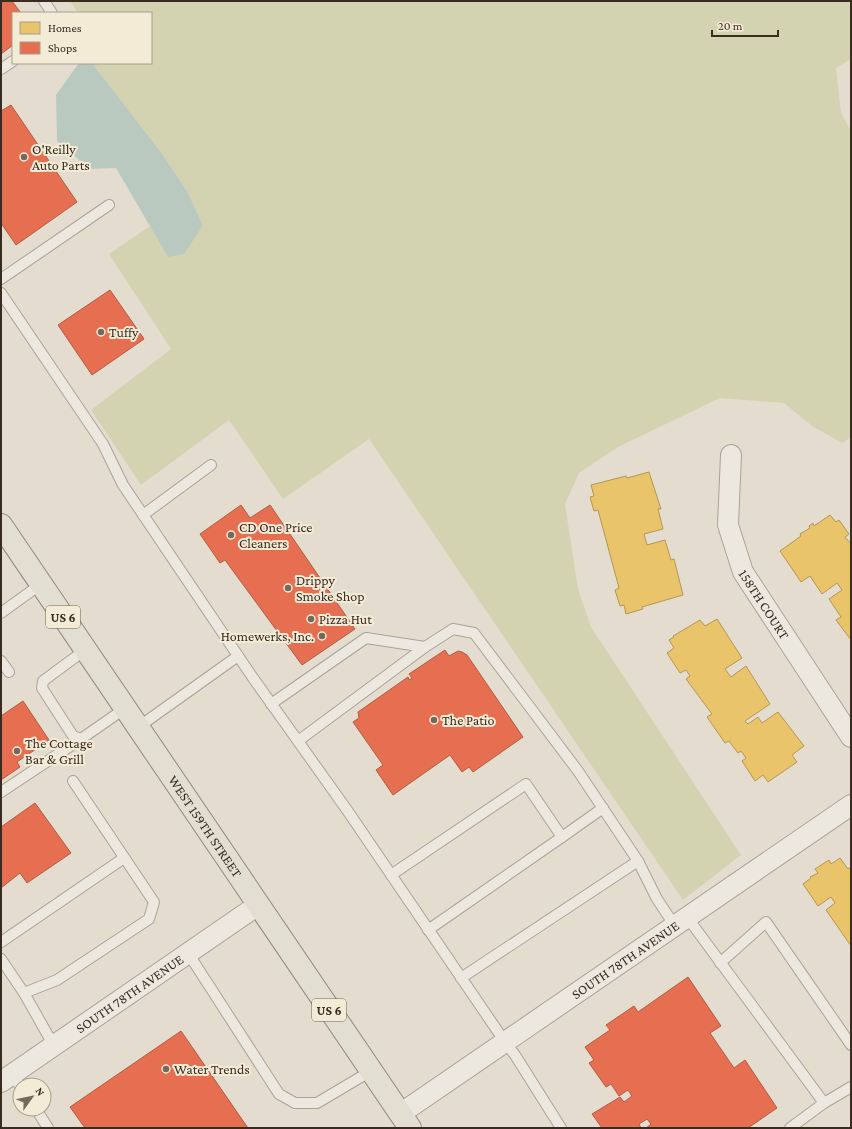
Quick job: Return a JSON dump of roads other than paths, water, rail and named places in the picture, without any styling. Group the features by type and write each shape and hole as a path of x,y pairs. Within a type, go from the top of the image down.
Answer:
{"main road":[{"name":"WEST 159TH STREET","path":"2,527 124,709 405,1121"}],"street":[{"name":"158TH COURT","path":"731,455 728,525 742,572 851,737"},
{"name":"SOUTH 78TH AVENUE","path":"405,1121 505,1042 851,805"},
{"name":"SOUTH 78TH AVENUE","path":"11,1081 54,1046 258,905"}],"lane":[{"path":"44,1 51,12"},
{"path":"1,69 12,62"},
{"path":"1,279 109,205"},
{"path":"1,293 103,444 123,485 143,515 271,704 515,1055 562,1128"},
{"path":"143,515 212,465"},
{"path":"1,613 41,584"},
{"path":"298,741 426,647 454,629 474,633 578,771 638,861 657,899 720,963 824,1103"},
{"path":"271,704 366,638 426,647"},
{"path":"81,739 73,736 42,688 43,681 85,650"},
{"path":"137,728 238,656"},
{"path":"1,661 9,672"},
{"path":"1,792 124,709"},
{"path":"24,993 57,980 149,919 154,902 73,781"},
{"path":"391,875 526,784 562,837"},
{"path":"428,930 603,808"},
{"path":"1,942 124,858"},
{"path":"461,978 638,861"},
{"path":"720,963 766,922 851,1045"},
{"path":"188,953 279,1094 295,1103 317,1103 371,1071"},
{"path":"1,959 24,993 54,1046"},
{"path":"790,1128 824,1103 851,1087"},
{"path":"41,1117 48,1128"}],"place":[{"name":"O'Reilly Auto Parts","path":"24,157"},
{"name":"Tuffy","path":"101,332"},
{"name":"CD One Price Cleaners","path":"231,535"},
{"name":"Drippy Smoke Shop","path":"288,588"},
{"name":"Pizza Hut","path":"311,619"},
{"name":"Homewerks, Inc.","path":"322,636"},
{"name":"The Patio","path":"434,720"},
{"name":"The Cottage Bar & Grill","path":"17,751"},
{"name":"Water Trends","path":"166,1069"}]}
